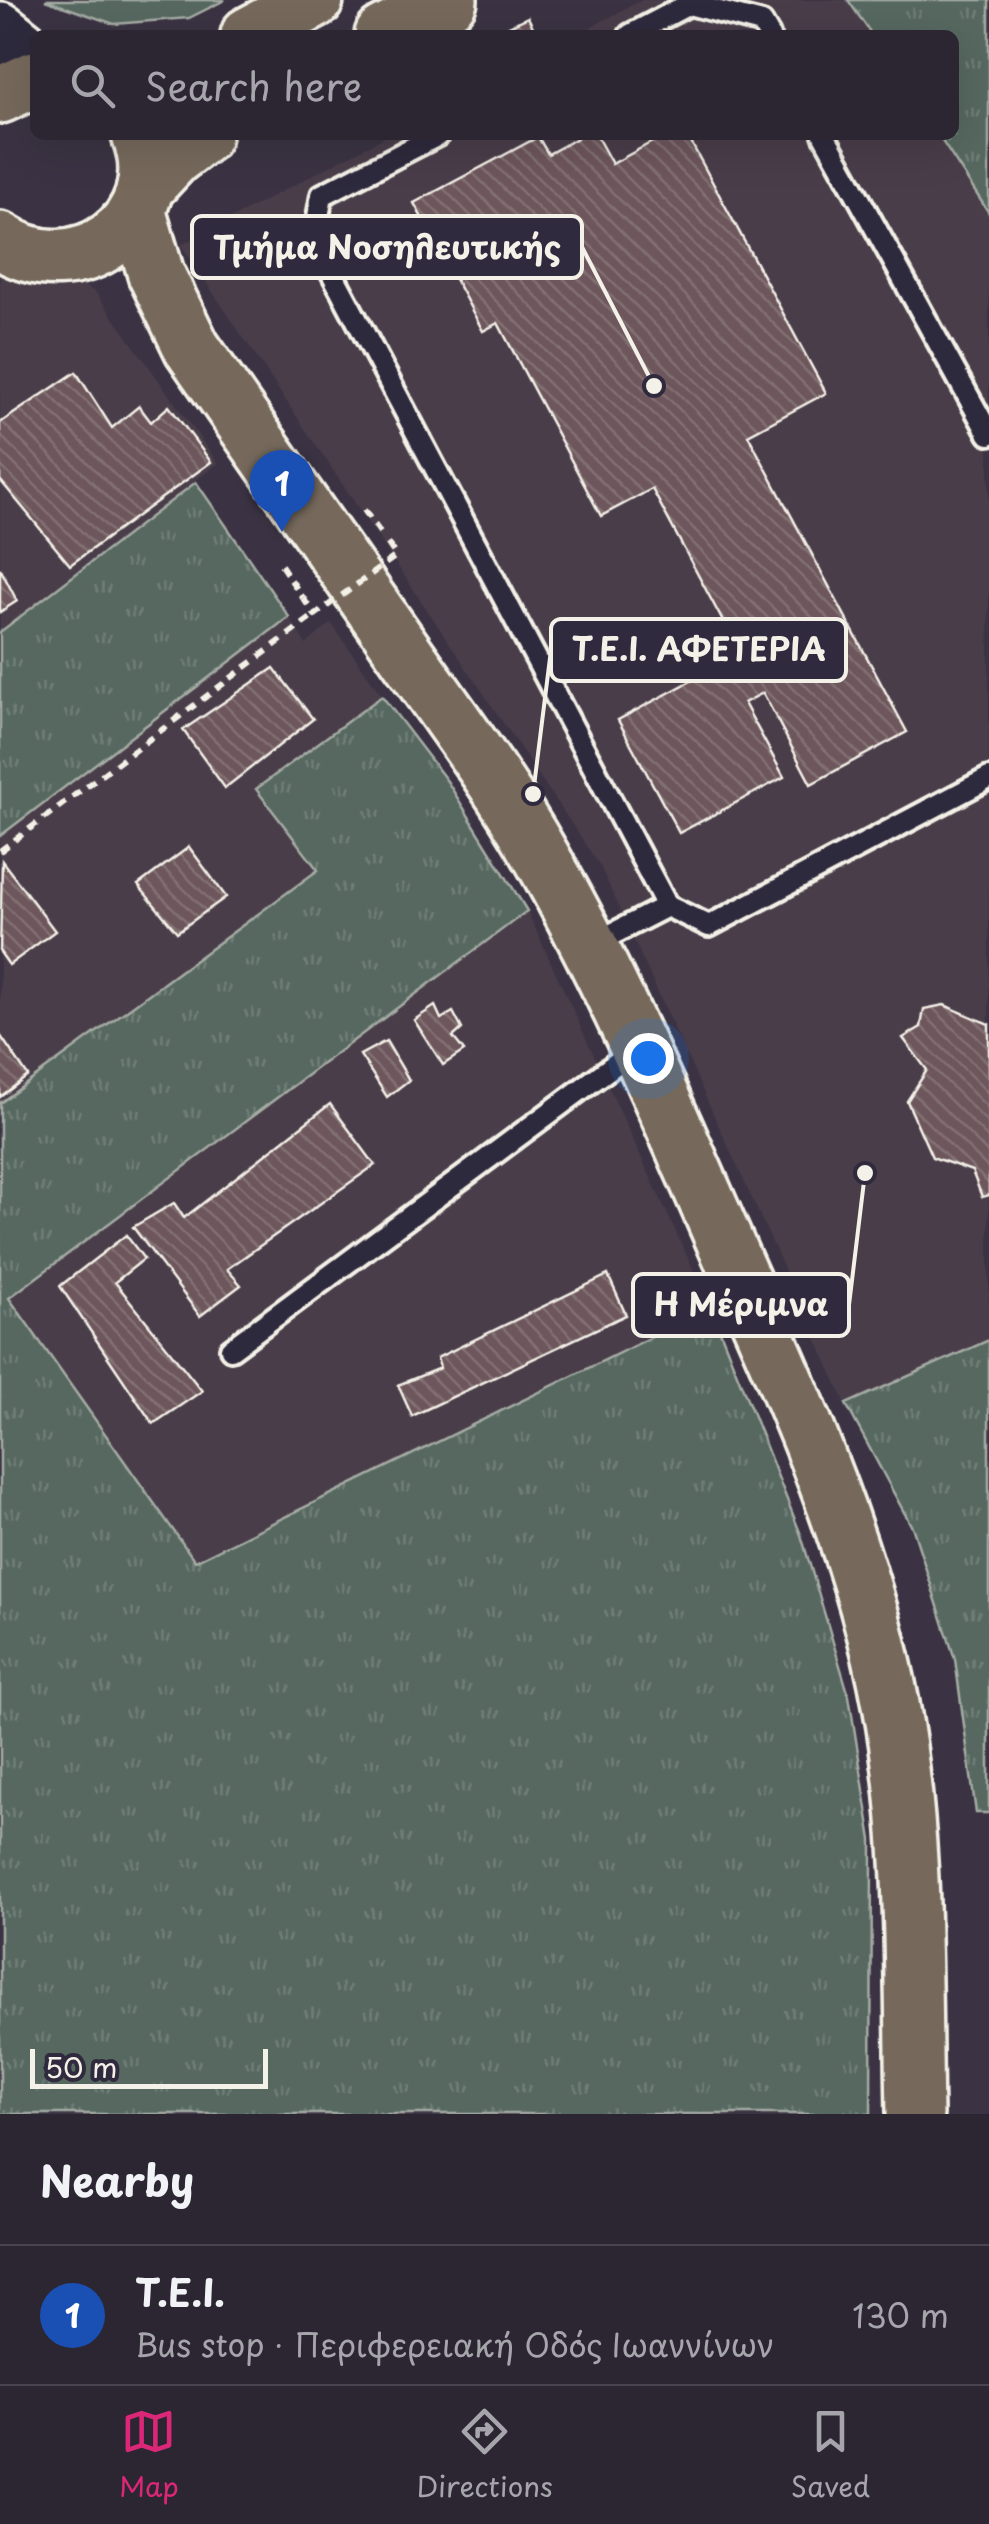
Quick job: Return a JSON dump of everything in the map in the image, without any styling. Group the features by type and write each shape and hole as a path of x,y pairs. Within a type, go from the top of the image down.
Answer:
{"highway":[{"path":"258,30 315,0"},
{"path":"393,30 449,0"},
{"path":"0,95 30,81"},
{"path":"60,260 104,245 123,230 140,178 196,140"},
{"path":"140,178 156,274 192,348"},
{"path":"0,240 25,254 100,273 157,311 192,348 491,776 590,946 786,1380 866,1599 891,1704 906,1803 916,2114"}],"main road":[{"path":"0,30 30,54"}],"lane":[{"path":"640,30 689,4 762,23 766,30"},
{"path":"428,140 322,196 314,239 667,906 709,926 989,778"},
{"path":"827,140 989,434"},
{"path":"590,946 667,906"},
{"path":"230,1349 638,1046"}],"path":[{"path":"0,851 396,556 364,510"},
{"path":"280,565 315,616"}],"shaded area":[{"path":"642,0 848,0 869,30 585,30"},
{"path":"379,140 941,140 989,213 989,1340 846,1404 600,866 181,245"},
{"path":"13,268 60,271 96,293 218,463 0,632 0,276"},
{"path":"289,617 306,645 331,623 382,696 257,790 318,870 0,1103 0,836"},
{"path":"527,911 711,1308 195,1561 9,1298"}],"green space":[{"path":"45,0 225,0 189,18 114,24"},
{"path":"848,0 989,0 989,213 941,140 959,140 959,30 869,30"},
{"path":"196,482 289,617 0,836 0,632"},
{"path":"382,696 447,781 527,911 9,1298 195,1561 711,1308 801,1535 849,1696 872,1840 871,2114 0,2114 0,1103 318,870 256,789"},
{"path":"989,1340 989,1813 976,1813 955,1659 913,1529 846,1404"}],"building":[{"path":"528,17 534,30 501,30"},
{"path":"532,140 540,140 548,154 574,140 599,140 612,164 656,140 690,140 826,393 748,435 907,732 811,784 763,693 744,703 784,777 679,833 618,720 725,663 735,683 751,674 652,489 601,516 498,323 483,331 414,203"},
{"path":"76,372 112,428 139,406 151,422 169,406 211,462 70,565 0,480 0,423"},
{"path":"0,568 17,601 0,612"},
{"path":"274,668 313,719 225,788 183,730"},
{"path":"189,847 226,897 177,932 138,885"},
{"path":"2,861 55,931 9,965 0,952"},
{"path":"944,1005 989,1024 989,1195 982,1197 972,1171 932,1157 907,1101 927,1070 903,1038 921,1027 924,1009"},
{"path":"435,1006 441,1019 453,1012 462,1029 453,1037 464,1051 443,1065 414,1020"},
{"path":"0,1035 28,1076 0,1097"},
{"path":"386,1041 409,1080 387,1097 360,1055"},
{"path":"330,1104 375,1165 227,1269 241,1285 200,1316 133,1227 174,1203 184,1218"},
{"path":"126,1235 144,1259 115,1282 202,1391 153,1424 60,1286"},
{"path":"608,1275 626,1315 412,1416 398,1385 440,1368 437,1358"}],"place":[{"name":"Τμήμα Νοσηλευτικής","path":"654,386"},
{"name":"Τ.Ε.Ι.","path":"282,532"},
{"name":"Τ.Ε.Ι. ΑΦΕΤΕΡΙΑ","path":"533,794"},
{"name":"Η Μέριμνα","path":"865,1173"}]}
